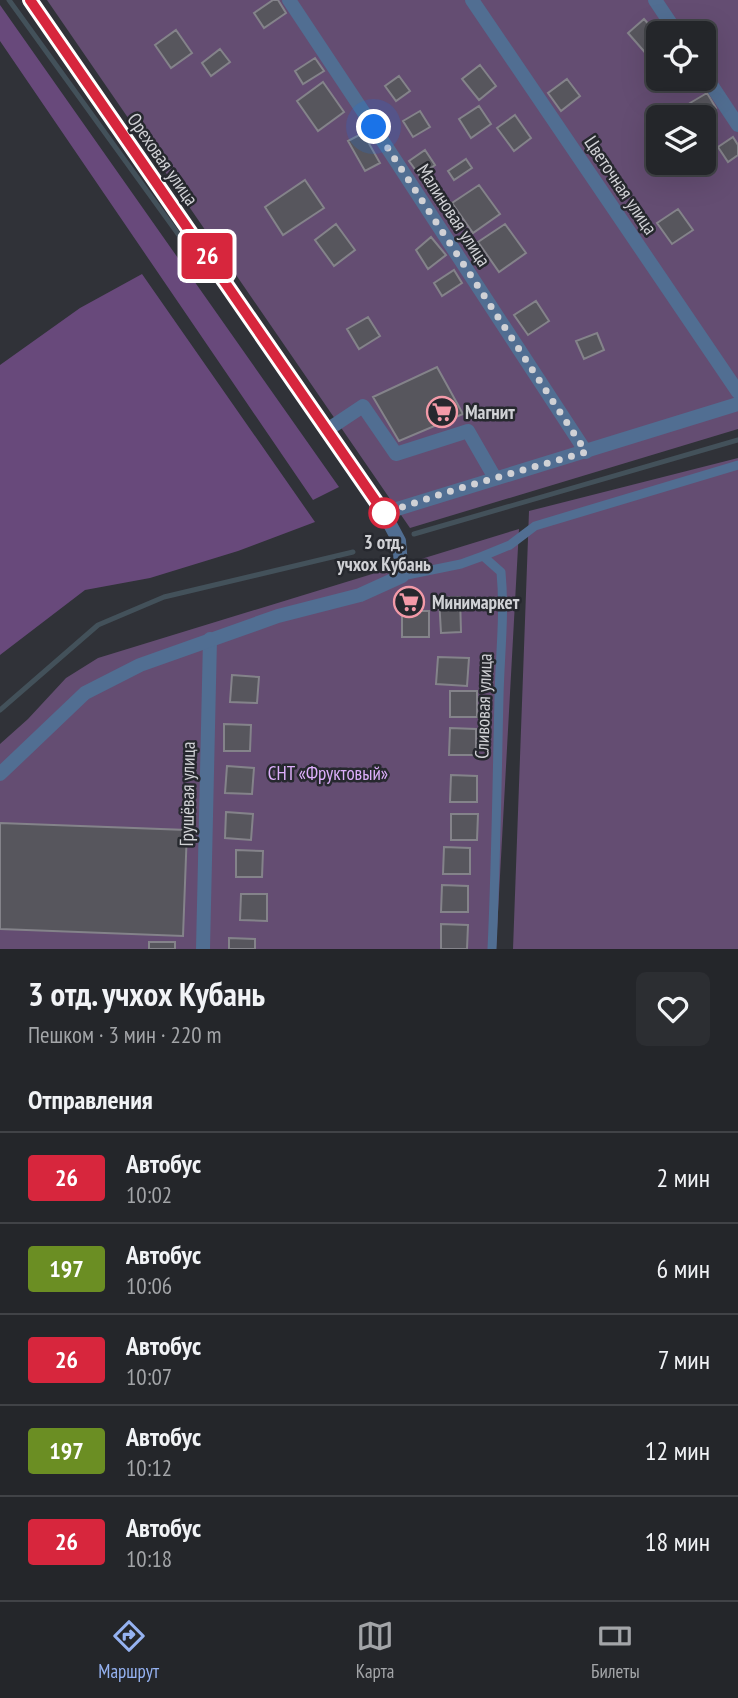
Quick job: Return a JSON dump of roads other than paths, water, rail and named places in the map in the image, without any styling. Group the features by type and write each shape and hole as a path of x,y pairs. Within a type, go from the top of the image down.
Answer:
{"street":[{"name":"Ореховая улица","path":"30,0 384,513 399,541 402,576"},
{"name":"Малиновая улица","path":"289,0 586,452"},
{"name":"Цветочная улица","path":"472,0 738,392"},
{"path":"654,0 669,21"},
{"path":"715,91 738,125"},
{"path":"384,513 738,404"},
{"path":"327,430 363,407 396,454 468,431 495,478"},
{"path":"0,774 85,693 140,665 278,616 360,595 402,576"},
{"name":"Грушёвая улица","path":"203,949 210,639"}],"lane":[{"path":"402,576 461,564 510,545 535,526 738,465"},
{"name":"Сливовая улица","path":"483,556 501,572 504,609 492,949"}],"waterway":[{"path":"9,0 207,274"},
{"path":"414,534 738,440"},
{"path":"0,710 98,625 164,597 353,552"}],"place":[{"name":"Магнит","path":"442,412"},
{"name":"3 отд. учхох Кубань","path":"384,513"},
{"name":"Минимаркет","path":"409,602"}],"park label":[{"name":"СНТ «Фруктовый»","path":"328,773"}]}
